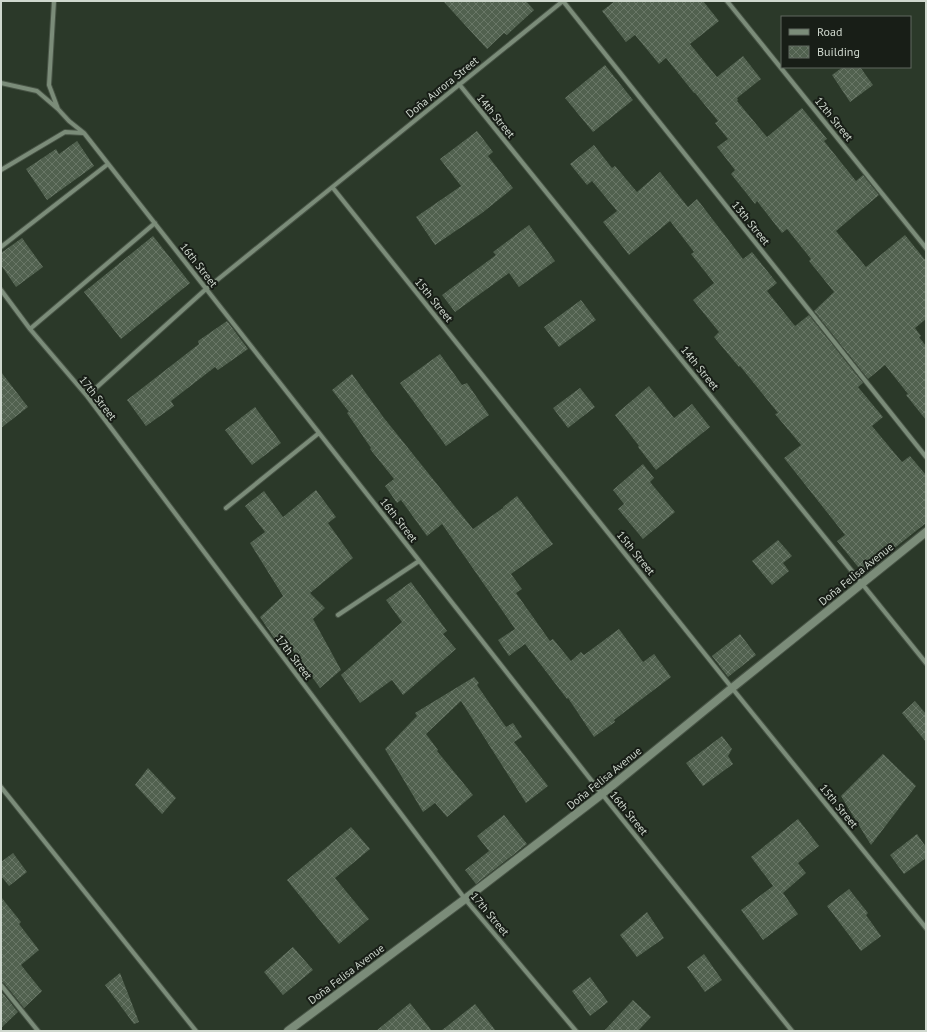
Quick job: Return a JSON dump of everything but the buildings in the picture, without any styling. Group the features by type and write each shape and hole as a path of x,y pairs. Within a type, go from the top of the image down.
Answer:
{"street":[{"name":"16th Street","path":"54,1 49,85 58,109 84,133 602,794 792,1031"},
{"name":"Doña Aurora Street","path":"87,396 206,289 563,1"},
{"name":"13th Street","path":"563,1 926,457"},
{"name":"12th Street","path":"727,1 926,248"},
{"path":"1,83 37,91 58,109"},
{"name":"14th Street","path":"459,84 926,663"},
{"path":"1,170 65,132 84,133"},
{"path":"1,247 108,164"},
{"name":"15th Street","path":"333,188 732,688 926,928"},
{"path":"30,329 154,223"},
{"name":"17th Street","path":"1,290 30,329 87,396 465,899 576,1031"},
{"path":"226,508 319,433"},
{"name":"Doña Felisa Avenue","path":"288,1031 465,899 602,794 926,532"},
{"path":"338,615 419,561"},
{"path":"1,787 196,1031"},
{"path":"1,985 38,1031"}]}
